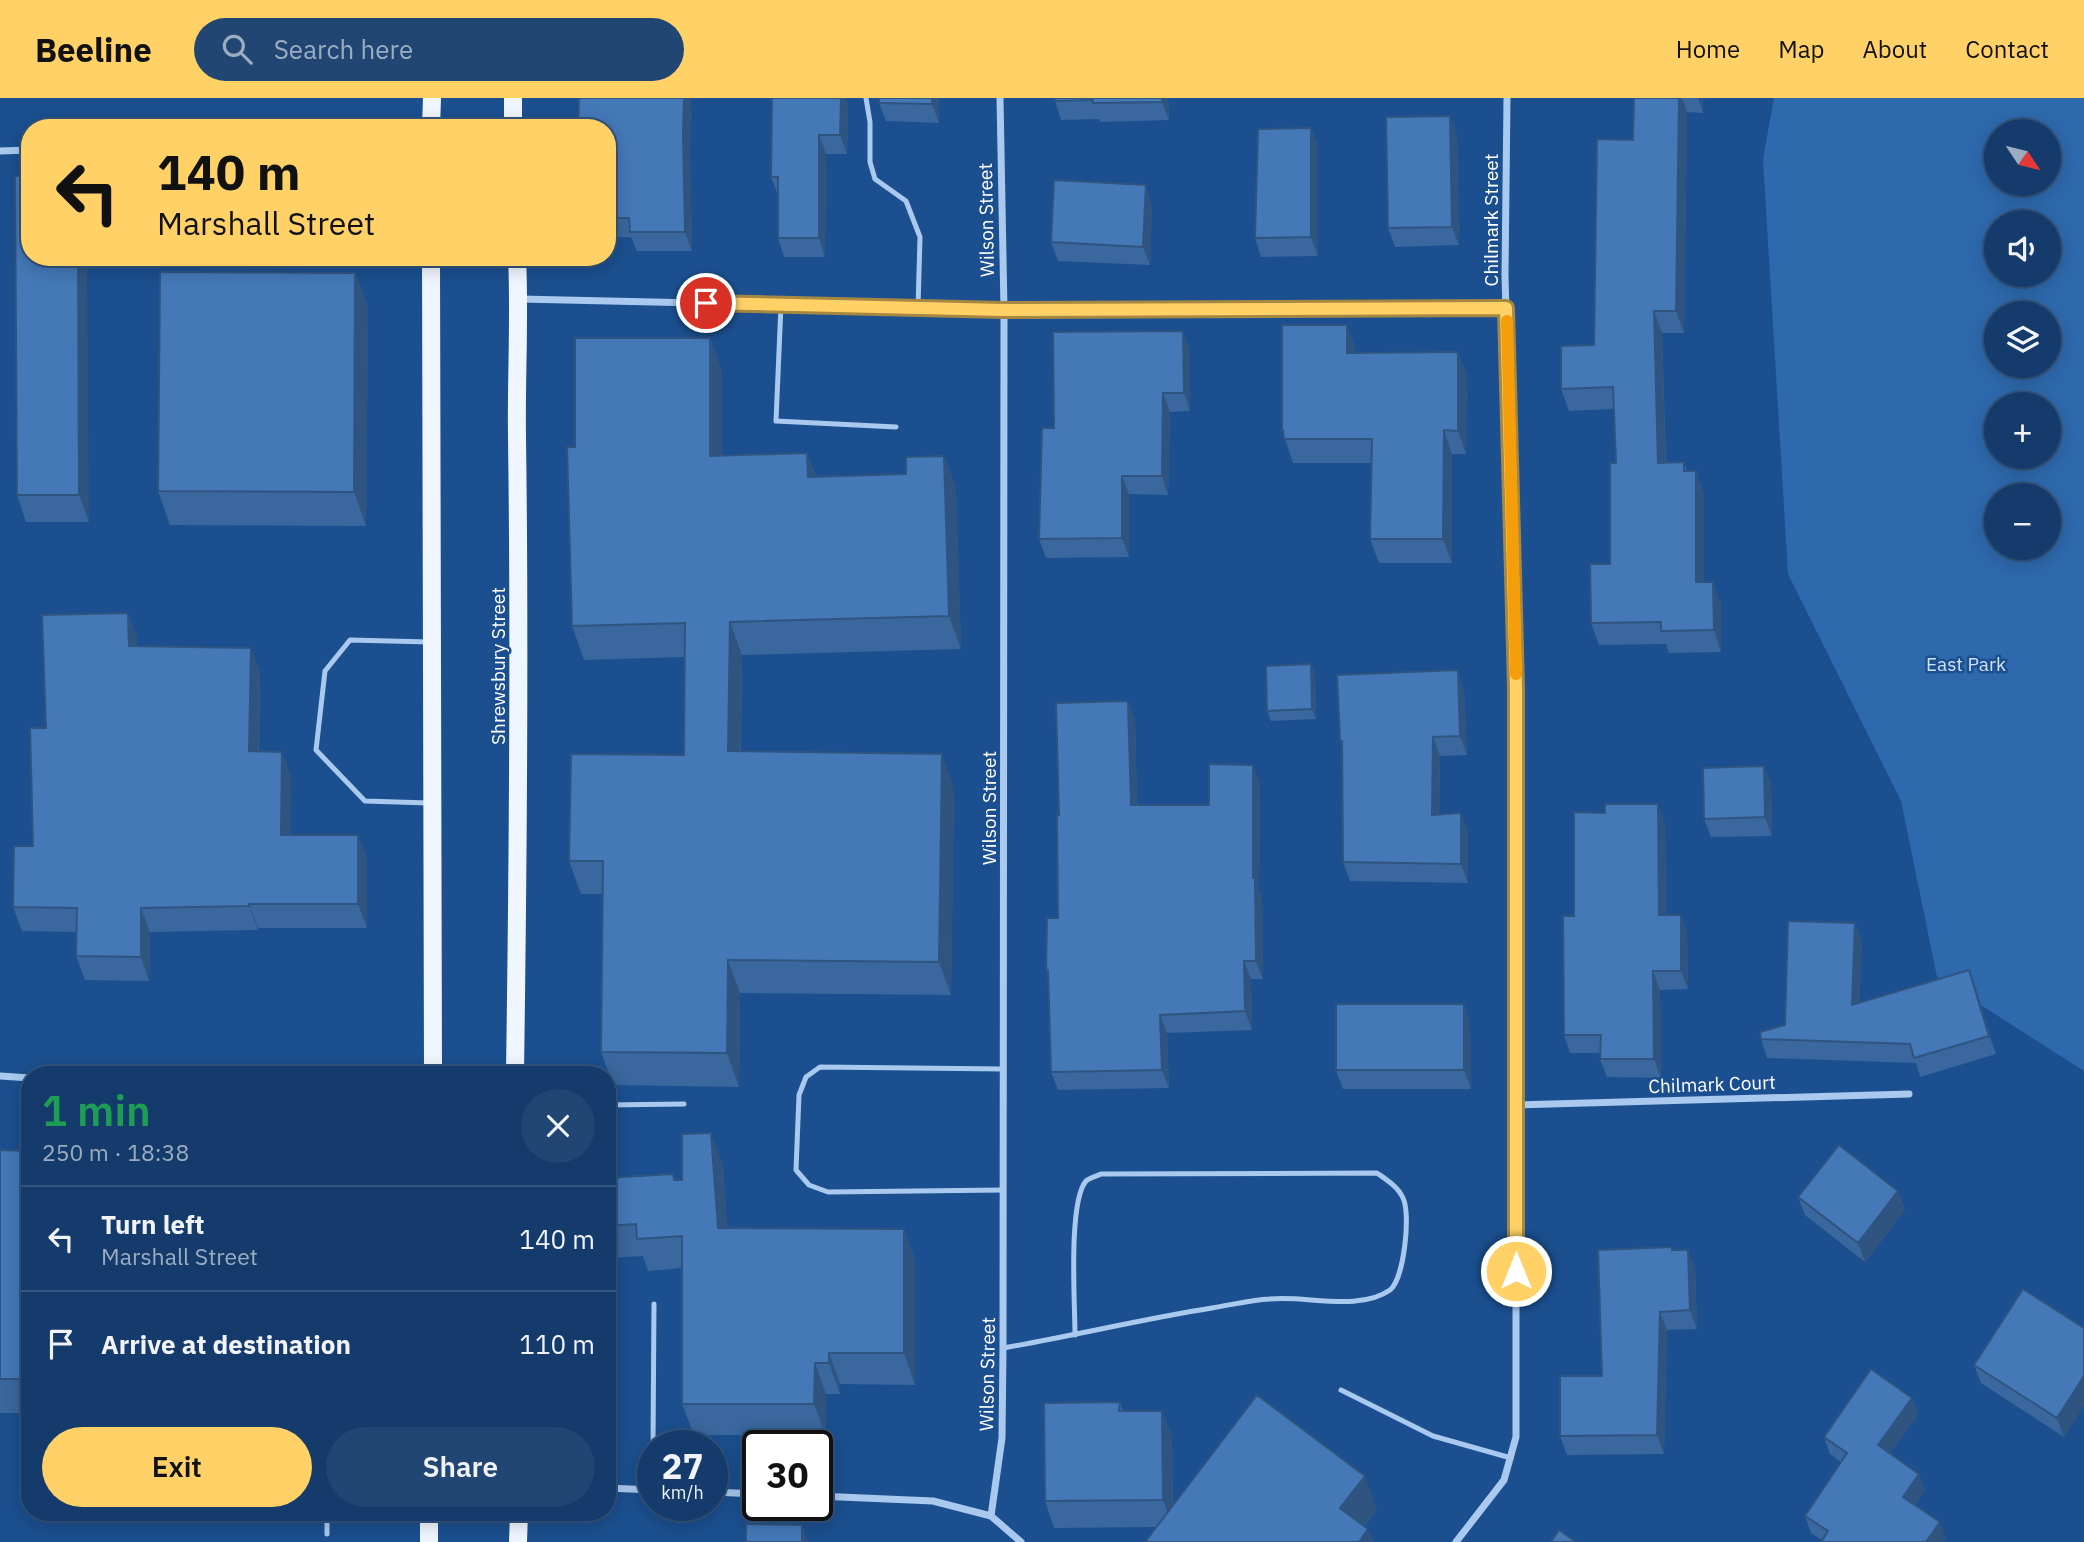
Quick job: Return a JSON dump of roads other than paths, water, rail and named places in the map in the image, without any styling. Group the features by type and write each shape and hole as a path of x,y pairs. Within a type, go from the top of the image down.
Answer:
{"main road":[{"path":"432,98 432,119"},
{"path":"513,98 513,119"},
{"path":"431,266 433,1066"},
{"name":"Shrewsbury Street","path":"515,1066 520,743 517,266"},
{"path":"429,1521 429,1542"},
{"path":"518,1542 519,1521"}],"street":[{"name":"Wilson Street","path":"991,1516 1002,1438 1003,1348 1004,310 1000,98"},
{"name":"Chilmark Street","path":"1456,1542 1504,1480 1516,1437 1516,688 1505,275 1507,98"},
{"path":"0,150 21,150"},
{"path":"519,299 1004,310 1506,308"},
{"path":"0,1076 21,1077"},
{"name":"Chilmark Court","path":"1516,1105 1909,1094"},
{"path":"616,1488 637,1489"},
{"path":"833,1497 933,1501 991,1516 1021,1542"}],"lane":[{"path":"866,98 870,122 870,162 875,179 906,201 920,237 918,309"},
{"path":"781,305 776,421 896,427"},
{"path":"432,642 350,640 325,671 316,750 365,801 433,804"},
{"path":"1003,1190 828,1192 809,1185 796,1170 799,1095 806,1077 820,1067 1004,1069"},
{"path":"616,1105 684,1104"},
{"path":"1003,1348 1075,1335 1157,1317 1271,1298 1363,1301 1391,1289 1397,1280 1406,1250 1405,1200 1394,1185 1377,1173 1101,1174 1087,1181 1079,1197 1075,1219 1075,1335"},
{"path":"653,1304 653,1430"},
{"path":"1341,1390 1433,1436 1511,1458"},
{"path":"327,1521 327,1534"}],"park label":[{"name":"East Park","path":"1966,664"}]}
